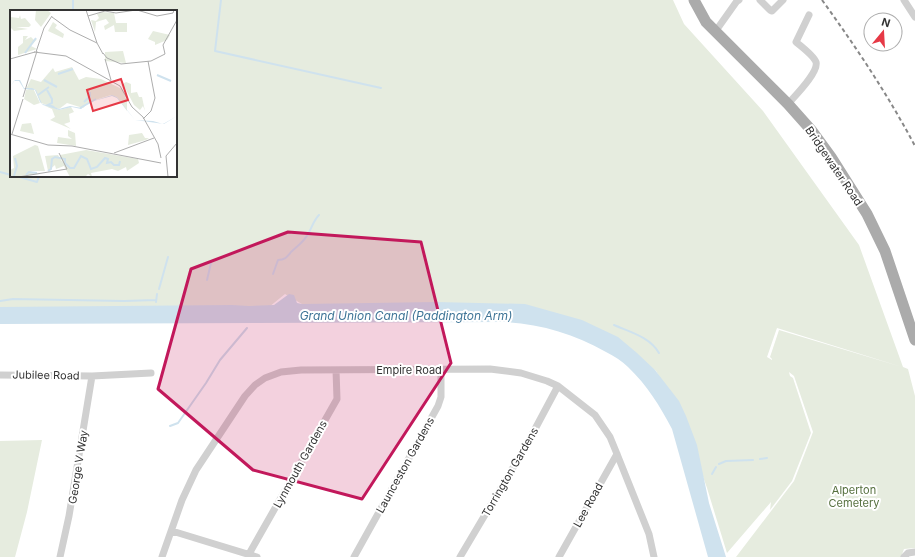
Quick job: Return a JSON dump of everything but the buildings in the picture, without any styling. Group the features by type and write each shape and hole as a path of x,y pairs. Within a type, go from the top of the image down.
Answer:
{"main road":[{"name":"Bridgewater Road","path":"694,0 706,22 788,104 812,131 831,157 867,214 885,251 915,340"}],"street":[{"path":"715,32 739,0"},
{"path":"760,0 772,11 783,0"},
{"path":"904,0 915,17"},
{"path":"788,104 806,85 817,64 816,60 796,42 809,15"},
{"name":"Empire Road","path":"162,557 184,495 196,470 252,388 265,378 281,372 300,370 490,369 505,370 537,377 558,386 595,415 607,431 617,454 649,534 654,557"},
{"name":"Lynmouth Gardens","path":"249,554 337,399 336,370"},
{"name":"Launceston Gardens","path":"354,557 438,406 441,397 441,370"},
{"name":"Jubilee Road","path":"0,375 92,376 151,373"},
{"name":"George V Way","path":"60,557 72,501 92,376"},
{"name":"Torrington Gardens","path":"460,557 527,444 558,386"},
{"name":"Lee Road","path":"559,557 617,454"},
{"path":"172,531 258,557"},
{"path":"904,557 908,552 915,552"}],"highlighted area":[{"path":"288,232 421,242 451,363 362,499 253,470 158,389 191,269"}],"green space":[{"name":"Alperton Cemetery","path":"0,0 673,0 684,24 763,111 859,245 903,367 908,369 915,396 915,548 904,549 901,557 736,557 794,481 813,432 794,376 789,372 790,376 793,378 811,433 792,481 770,510 771,502 727,553 707,488 680,411 656,371 603,331 548,311 307,307 285,294 269,307 0,307","holes":["777,328 902,367 779,330 770,357 772,360 767,357"]},
{"path":"42,440 27,512 15,557 0,557 0,441"}],"water":[{"name":"Grand Union Canal (Paddington Arm)","path":"289,294 294,295 297,303 302,304 436,302 525,304 582,320 618,337 655,370 679,401 697,445 709,503 726,557 708,557 672,429 647,388 628,367 615,357 582,340 557,331 531,325 505,322 0,324 0,307 274,305"}],"waterway":[{"path":"73,0 73,10"},
{"path":"221,0 215,51 381,88"},
{"path":"0,172 10,175"},
{"path":"20,177 37,182 39,177"},
{"path":"273,274 278,260 286,258 302,242 319,215"},
{"path":"159,289 168,257"},
{"path":"207,280 211,263"},
{"path":"156,302 157,294"},
{"path":"0,301 13,299 124,301 156,300"},
{"path":"614,325 645,339 655,347 659,353"},
{"path":"170,426 178,423 220,360 247,328"},
{"path":"760,459 767,458"},
{"path":"719,464 726,461 753,460"},
{"path":"712,474 716,467"}],"railway":[{"path":"822,0 847,35 894,108 915,146"}]}
